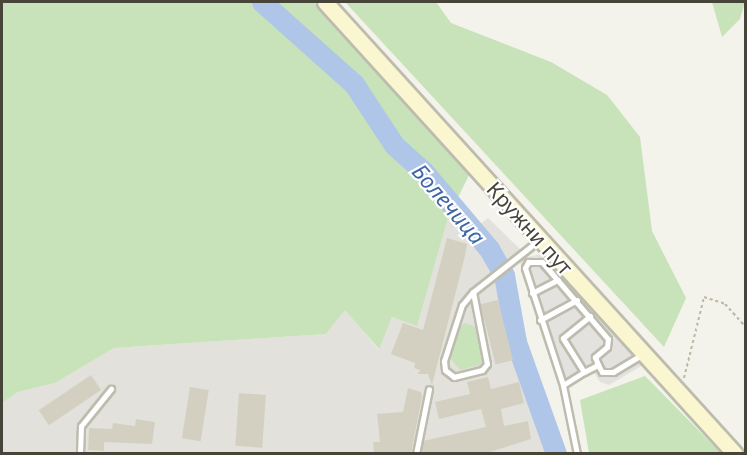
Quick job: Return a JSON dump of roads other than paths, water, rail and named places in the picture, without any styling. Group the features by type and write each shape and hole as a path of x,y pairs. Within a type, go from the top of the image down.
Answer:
{"main road":[{"name":"Кружни пут","path":"325,2 735,453"}],"lane":[{"path":"473,292 488,364 482,370 454,377 445,370 444,361 456,316 473,292 496,278 540,238"},
{"path":"577,453 563,385 532,293 528,262 539,260 591,315 608,339 607,347 595,357 602,372 613,372 644,354"},
{"path":"532,293 558,280"},
{"path":"540,320 577,300"},
{"path":"584,372 563,338 591,315"},
{"path":"563,385 597,365"},
{"path":"80,453 81,426 111,389"},
{"path":"416,453 429,389"}],"waterway":[{"name":"Болечица","path":"262,2 354,84 394,145 424,172 489,249 504,275 516,342 556,454"}]}
